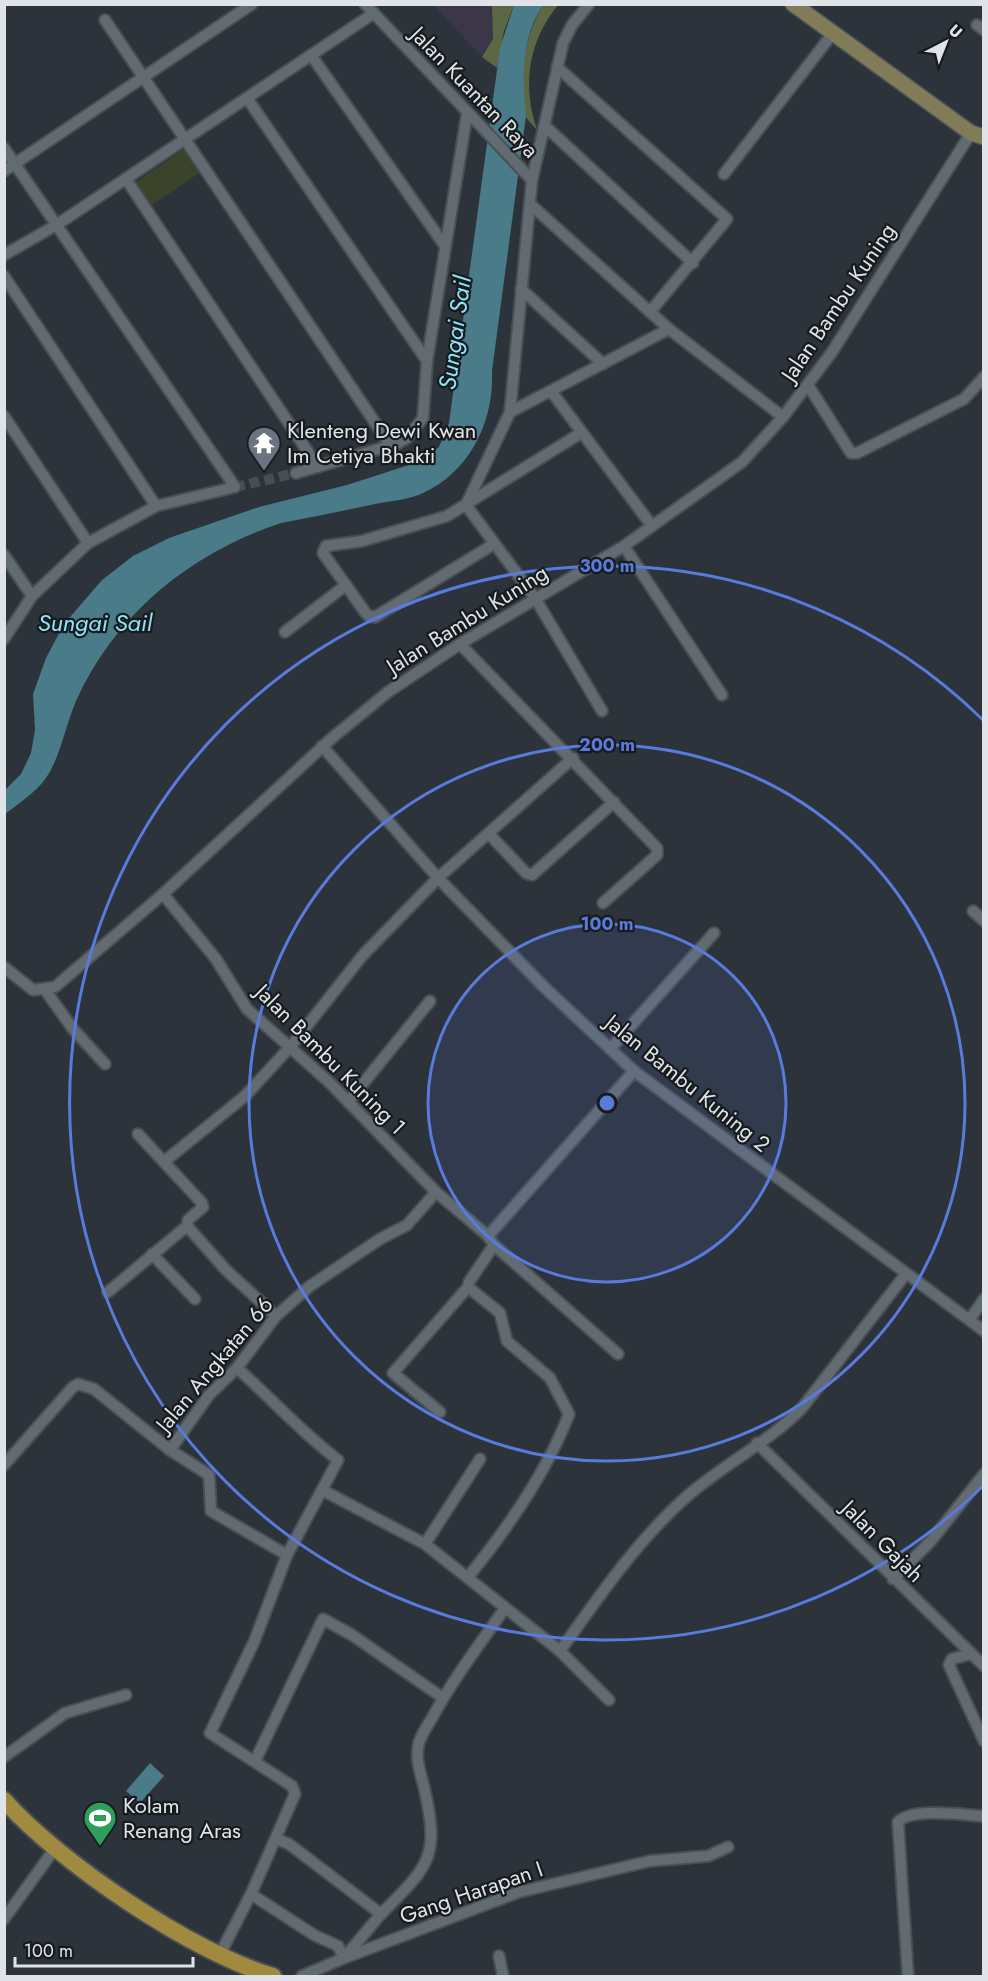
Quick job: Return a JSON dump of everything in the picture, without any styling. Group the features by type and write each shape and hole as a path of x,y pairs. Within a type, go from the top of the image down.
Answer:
{"main road":[{"path":"4,1800 56,1847 121,1897 220,1954 273,1977"}],"street":[{"path":"4,171 252,4"},
{"name":"Jalan Kuantan Raya","path":"365,4 466,114 529,177"},
{"path":"466,505 510,412 530,204 529,177 544,126 557,67 572,25 589,4"},
{"path":"793,4 977,135"},
{"path":"4,255 58,224 374,13"},
{"path":"105,20 390,445"},
{"path":"724,174 832,33"},
{"path":"311,55 445,246"},
{"path":"557,67 726,217 726,222 650,312"},
{"path":"247,98 427,361"},
{"path":"296,473 390,445 406,438 423,418 427,361 466,114"},
{"path":"544,126 693,263"},
{"name":"Jalan Bambu Kuning","path":"45,990 55,987 163,894 322,746 388,692 460,644 624,546 742,462 783,417 832,352 977,135"},
{"path":"4,148 58,224 235,487 156,506 88,543 32,596 4,639"},
{"path":"126,179 318,468"},
{"path":"530,204 669,329 783,417"},
{"path":"4,276 156,506"},
{"path":"521,289 603,364"},
{"path":"510,412 669,329"},
{"path":"808,385 851,453 856,453 964,399 984,377"},
{"path":"551,391 652,526"},
{"path":"4,416 88,543"},
{"path":"494,544 375,617 369,616 322,553 326,546 362,541 447,516 581,433"},
{"path":"466,505 535,598 602,711"},
{"path":"624,546 722,695"},
{"path":"4,555 32,596"},
{"path":"285,632 346,585"},
{"path":"460,644 573,758 657,848 657,855 603,903"},
{"name":"Jalan Bambu Kuning 2","path":"322,746 438,879 543,986 634,1071 905,1275 984,1331"},
{"path":"165,1161 245,1096 291,1046 363,955 438,879 573,758"},
{"path":"489,834 526,873 532,875 614,802"},
{"name":"Jalan Bambu Kuning 1","path":"163,894 216,959 248,1009 291,1046 436,1192 618,1354"},
{"path":"973,911 984,921"},
{"path":"610,1049 714,933"},
{"path":"4,967 23,985 33,990 45,990 73,1029 105,1064"},
{"path":"348,1102 430,1001"},
{"path":"440,1412 393,1373 468,1287 491,1240 634,1071"},
{"path":"108,1292 187,1226 188,1220 203,1207 165,1161 138,1134"},
{"name":"Jalan Angkatan 66","path":"4,1465 78,1384 94,1389 170,1450 209,1395 237,1368 276,1316 310,1286 380,1239 406,1225 436,1192"},
{"path":"187,1226 226,1270 276,1316"},
{"path":"152,1254 195,1299"},
{"path":"560,1651 653,1530 719,1469 785,1426 802,1408 905,1275"},
{"path":"468,1287 500,1313 507,1341 550,1378 569,1414 560,1439 507,1530 468,1577"},
{"path":"970,1319 984,1299"},
{"path":"220,1954 251,1894 295,1794 292,1786 210,1733 255,1642 287,1555 338,1460 306,1436 270,1396 237,1368"},
{"name":"Jalan Gajah","path":"757,1443 893,1579 984,1665"},
{"path":"170,1450 209,1475 211,1511 287,1555"},
{"path":"425,1544 480,1459"},
{"path":"893,1579 931,1541 984,1474"},
{"path":"322,1490 371,1513 425,1544 560,1651 609,1700"},
{"path":"251,1894 314,1935 338,1946 344,1958 381,1914 416,1879 428,1860 432,1841 431,1817 416,1755 420,1740 443,1698 505,1608"},
{"path":"255,1761 323,1619 352,1635 443,1698"},
{"path":"971,1653 952,1659 949,1665 984,1741"},
{"path":"4,1756 65,1713 126,1695"},
{"path":"908,1977 898,1822 908,1815 929,1813 984,1816"},
{"path":"276,1839 289,1844 381,1914"},
{"path":"4,1919 56,1847"},
{"name":"Gang Harapan I","path":"302,1977 344,1958 519,1892 650,1861 708,1856 728,1847"},
{"path":"499,1956 503,1977"}],"shaded area":[{"path":"433,5 492,5 493,39 482,57"}],"green space":[{"path":"492,5 514,5 504,31 497,68 482,57 493,39"},
{"path":"543,5 558,5 540,34 531,64 530,97 537,130 525,115 522,102 522,73 527,43"},
{"path":"186,148 202,171 149,207 133,184"}],"water":[{"name":"Sungai Sail","path":"514,5 543,5 530,31 525,59 526,116 489,409 476,443 466,459 453,473 421,494 401,500 281,523 217,551 187,569 160,590 112,640 76,701 51,770 32,793 5,814 4,791 21,774 31,753 35,730 33,694 46,658 64,624 102,580 133,556 169,538 259,507 347,485 418,462 439,447 449,423 500,48"},
{"path":"150,1763 164,1776 140,1803 126,1791"}],"tunnel":[{"path":"235,487 296,473"}],"place":[{"name":"Klenteng Dewi Kwan Im Cetiya Bhakti","path":"264,472"},
{"name":"Kolam Renang Aras","path":"100,1847"}]}
